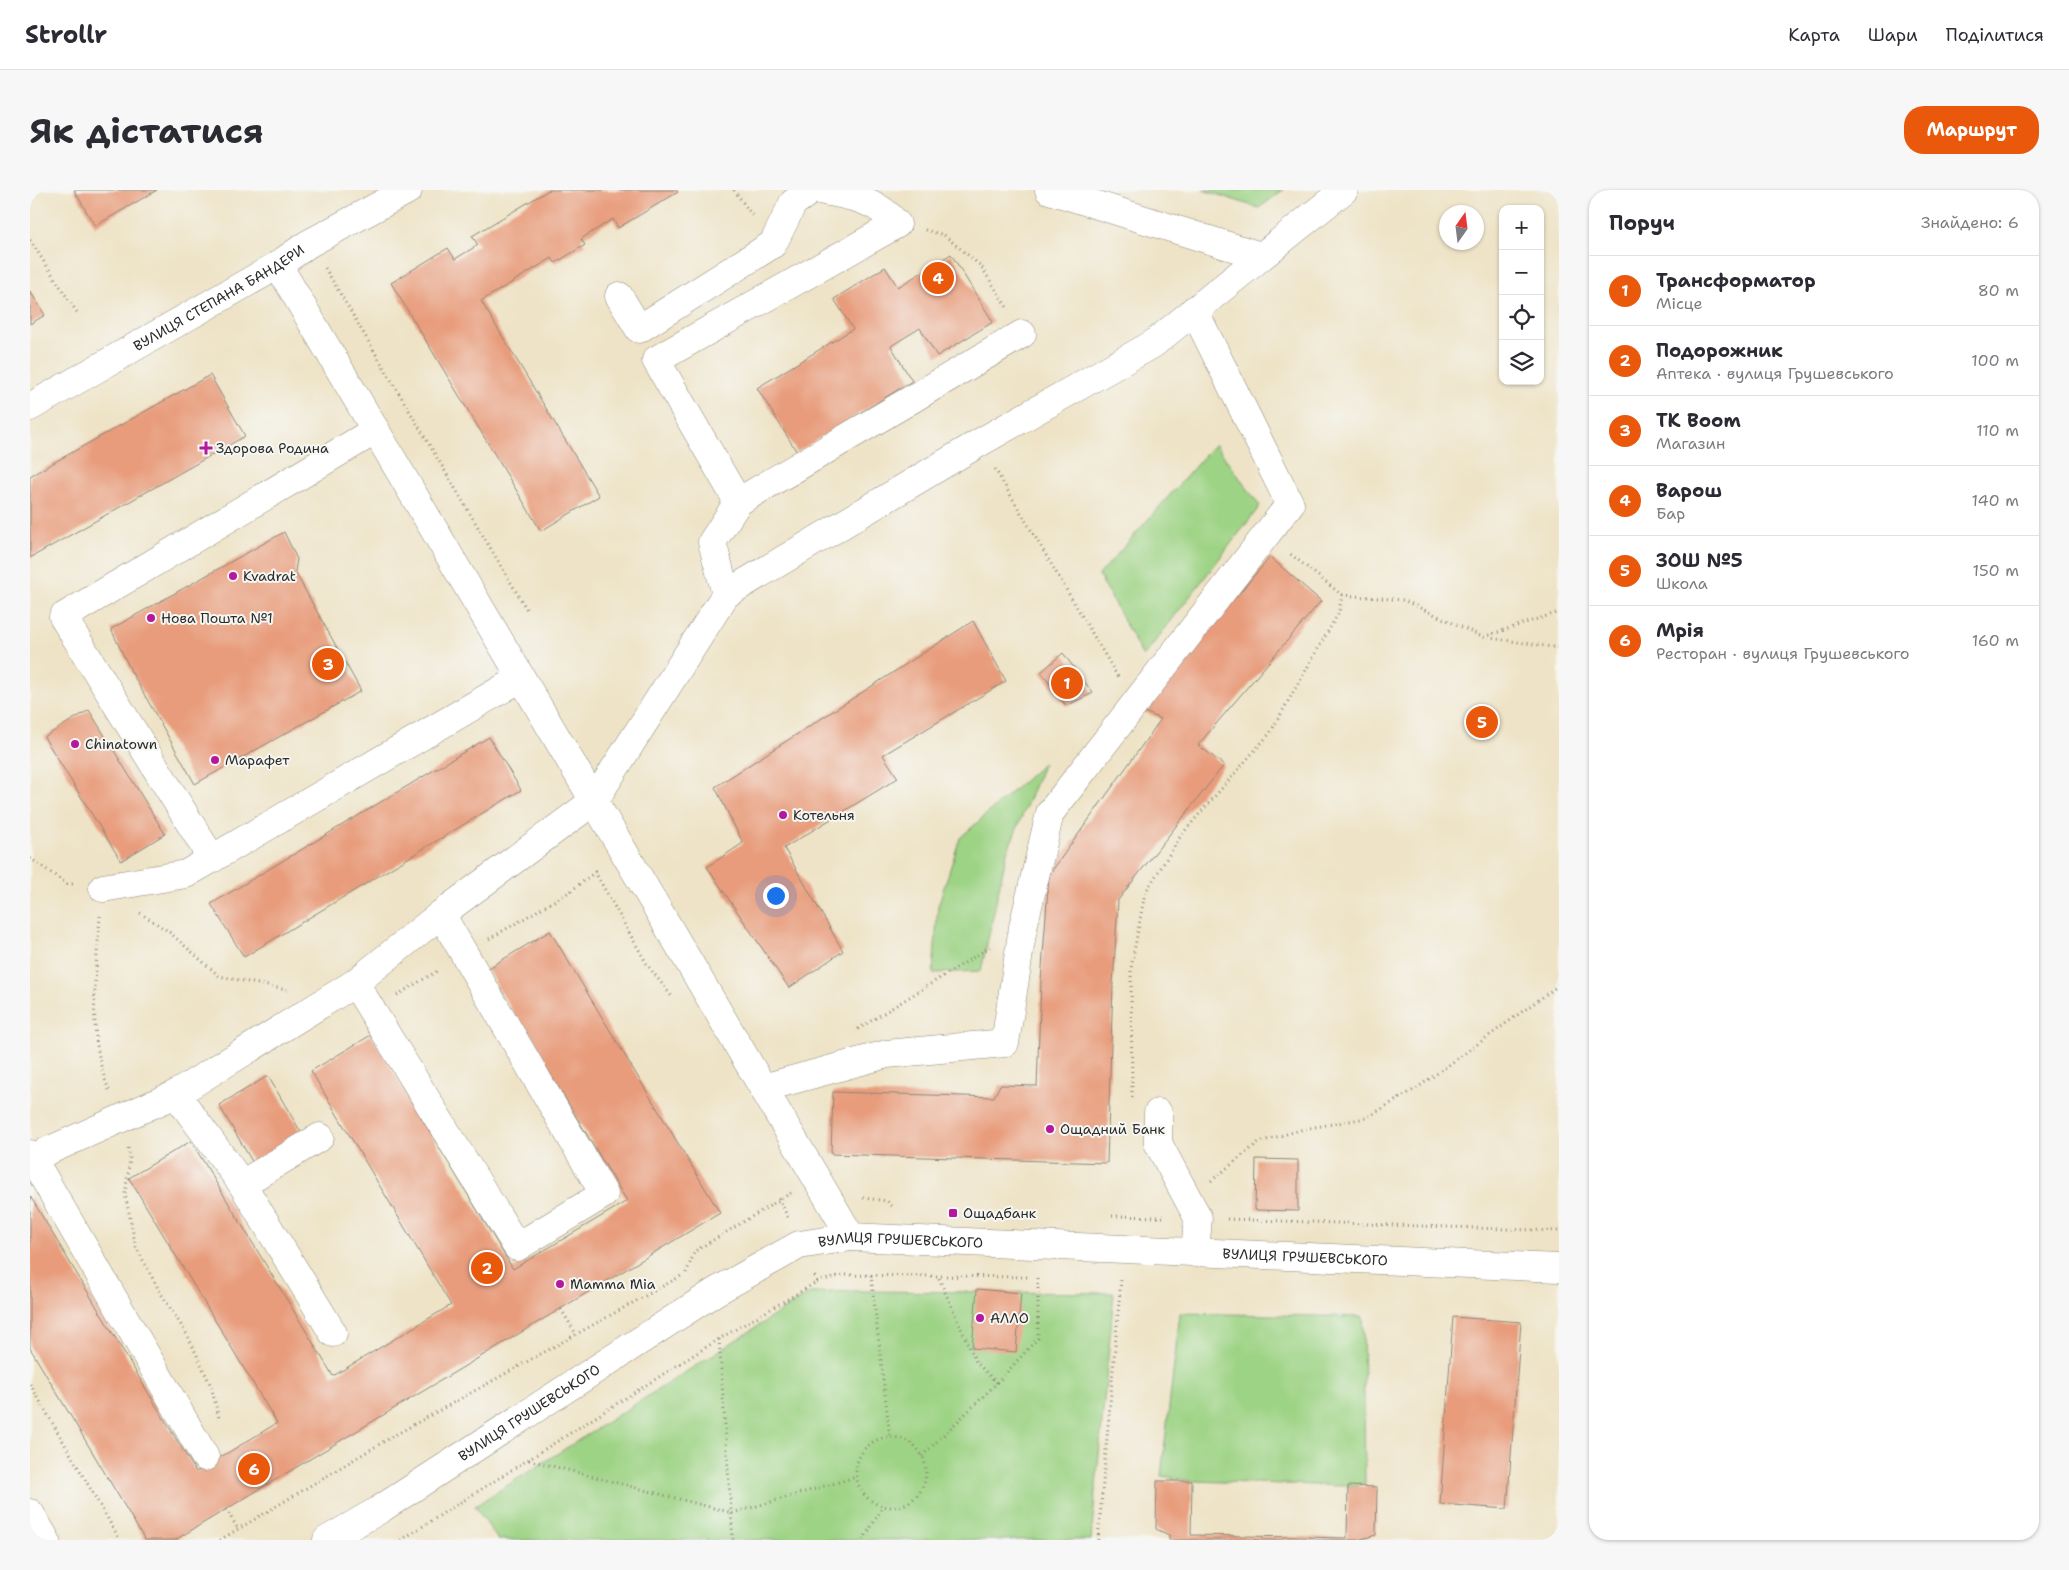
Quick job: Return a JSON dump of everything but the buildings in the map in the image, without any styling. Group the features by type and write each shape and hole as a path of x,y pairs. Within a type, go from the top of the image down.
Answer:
{"street":[{"name":"ВУЛИЦЯ СТЕПАНА БАНДЕРИ","path":"30,407 278,265 308,244 408,190"},
{"path":"638,329 773,244 792,203 812,190"},
{"path":"656,360 898,224 886,211 867,200 820,190"},
{"path":"1048,190 1261,256"},
{"path":"206,1457 31,1156 176,1094 355,983 441,914 594,801 726,594 979,443 1152,344 1344,190"},
{"path":"278,265 851,1237"},
{"path":"619,296 738,502"},
{"path":"763,1088 887,1054 1005,1043 1023,927 1050,813 1133,703 1290,504 1194,310"},
{"path":"726,594 712,542 738,502 1016,324"},
{"path":"212,859 63,617 376,430"},
{"path":"103,888 186,874 521,678"},
{"path":"355,983 517,1247 604,1194 441,914"},
{"path":"176,1094 242,1184 333,1333"},
{"path":"1158,1113 1158,1143 1193,1209 1195,1252"},
{"path":"242,1184 320,1137"},
{"name":"ВУЛИЦЯ ГРУШЕВСЬКОГО","path":"327,1540 379,1510 715,1292 799,1245 851,1237 1559,1268"},
{"path":"30,1513 46,1540"}],"path":[{"path":"898,224 944,235 981,266 1016,324"},
{"path":"30,240 78,314"},
{"path":"308,244 336,284 527,610"},
{"path":"979,443 1133,703"},
{"path":"1266,535 1342,595 1403,600 1483,637 1559,648"},
{"path":"1132,1103 1131,968 1145,892 1182,834 1270,734 1339,612 1342,595"},
{"path":"1483,637 1559,612"},
{"path":"30,858 68,884 103,888 168,931 219,976 252,981 328,1000"},
{"path":"396,995 571,891 595,872 648,966 678,1005"},
{"path":"103,888 94,1021 104,1078 121,1118 130,1159 125,1194 136,1247 160,1292 188,1336 211,1386 220,1423 206,1457"},
{"path":"855,1031 1023,927"},
{"path":"1193,1209 1259,1142 1304,1129 1366,1118 1416,1088 1559,985"},
{"path":"220,1540 388,1439 688,1272 695,1251 779,1198 797,1190 887,1202 895,1209 903,1210"},
{"path":"400,1540 719,1339 817,1282 779,1198"},
{"path":"1106,1216 1193,1209 1559,1231"},
{"path":"871,1275 890,1437"},
{"path":"938,1276 976,1362 997,1383"},
{"path":"922,1456 997,1383 1038,1338 1038,1277"},
{"path":"1098,1540 1120,1279"},
{"path":"560,1309 576,1334"},
{"path":"719,1339 733,1513 733,1540"},
{"path":"30,1384 120,1540"},
{"path":"890,1437 909,1442 922,1456 926,1475 919,1494 903,1506 883,1506 865,1496 856,1477 857,1462 864,1450 875,1440 890,1437"},
{"path":"529,1460 733,1513 856,1477"},
{"path":"863,1540 883,1506"},
{"path":"226,1509 238,1529"}],"green space":[{"path":"1203,190 1283,190 1259,208"},
{"path":"1215,444 1260,506 1143,657 1099,575"},
{"path":"1044,763 1007,852 981,971 933,973 938,906 960,838"},
{"path":"853,1291 1114,1293 1091,1540 498,1540 475,1506 810,1293"},
{"path":"1180,1313 1363,1317 1365,1483 1348,1486 1192,1481 1161,1476"}],"place":[{"name":"Варош","path":"938,278"},
{"name":"Здорова Родина","path":"206,448"},
{"name":"Kvadrat","path":"233,576"},
{"name":"Нова Пошта №1","path":"151,618"},
{"name":"TK Boom","path":"328,664"},
{"name":"Трансформатор","path":"1067,683"},
{"name":"ЗОШ №5","path":"1482,722"},
{"name":"Chinatown","path":"75,744"},
{"name":"Марафет","path":"215,760"},
{"name":"Котельня","path":"783,815"},
{"name":"Ощадний Банк","path":"1050,1129"},
{"name":"Ощадбанк","path":"953,1213"},
{"name":"Подорожник","path":"487,1268"},
{"name":"Mamma Mia","path":"560,1284"},
{"name":"АЛЛО","path":"980,1318"},
{"name":"Мрія","path":"254,1469"}]}
